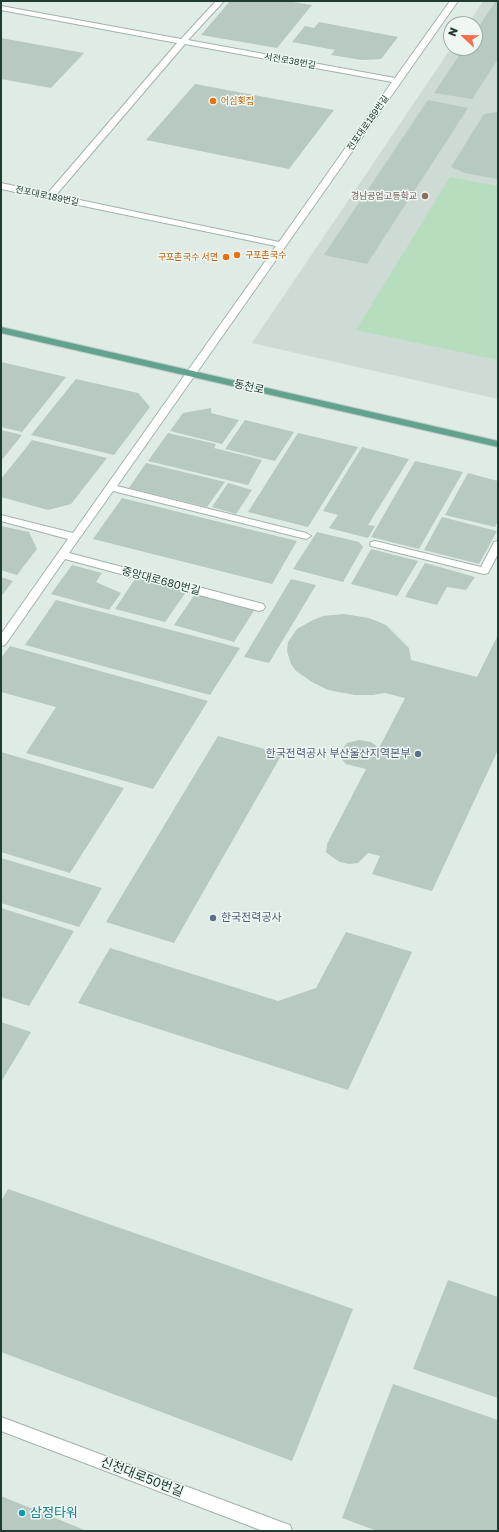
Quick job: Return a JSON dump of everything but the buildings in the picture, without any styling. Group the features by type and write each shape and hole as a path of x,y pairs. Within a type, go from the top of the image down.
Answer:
{"main road":[{"name":"동천로","path":"1,330 498,444"}],"street":[{"path":"49,196 183,41 220,1"},
{"name":"전포대로189번길","path":"190,374 454,1"},
{"name":"서전로38번길","path":"1,8 398,81"},
{"name":"전포대로189번길","path":"1,186 282,245"},
{"path":"1,642 190,374"},
{"path":"110,487 306,536"},
{"path":"1,518 75,537"},
{"path":"375,544 484,571 498,544"},
{"name":"중앙대로680번길","path":"62,555 259,607"},
{"name":"신천대로50번길","path":"1,1424 284,1531"}],"shaded area":[{"name":"경남공업고등학교","path":"483,1 498,1 498,399 252,343 446,56 483,56 483,16 473,16"}],"green space":[{"path":"450,177 498,186 498,360 356,330"}],"place":[{"name":"어심횟집","path":"213,101"},
{"name":"경남공업고등학교","path":"425,196"},
{"name":"구포촌국수","path":"237,255"},
{"name":"구포촌국수 서면","path":"226,257"},
{"name":"한국전력공사 부산울산지역본부","path":"418,754"},
{"name":"한국전력공사","path":"213,918"},
{"name":"삼정타워","path":"22,1513"}]}
